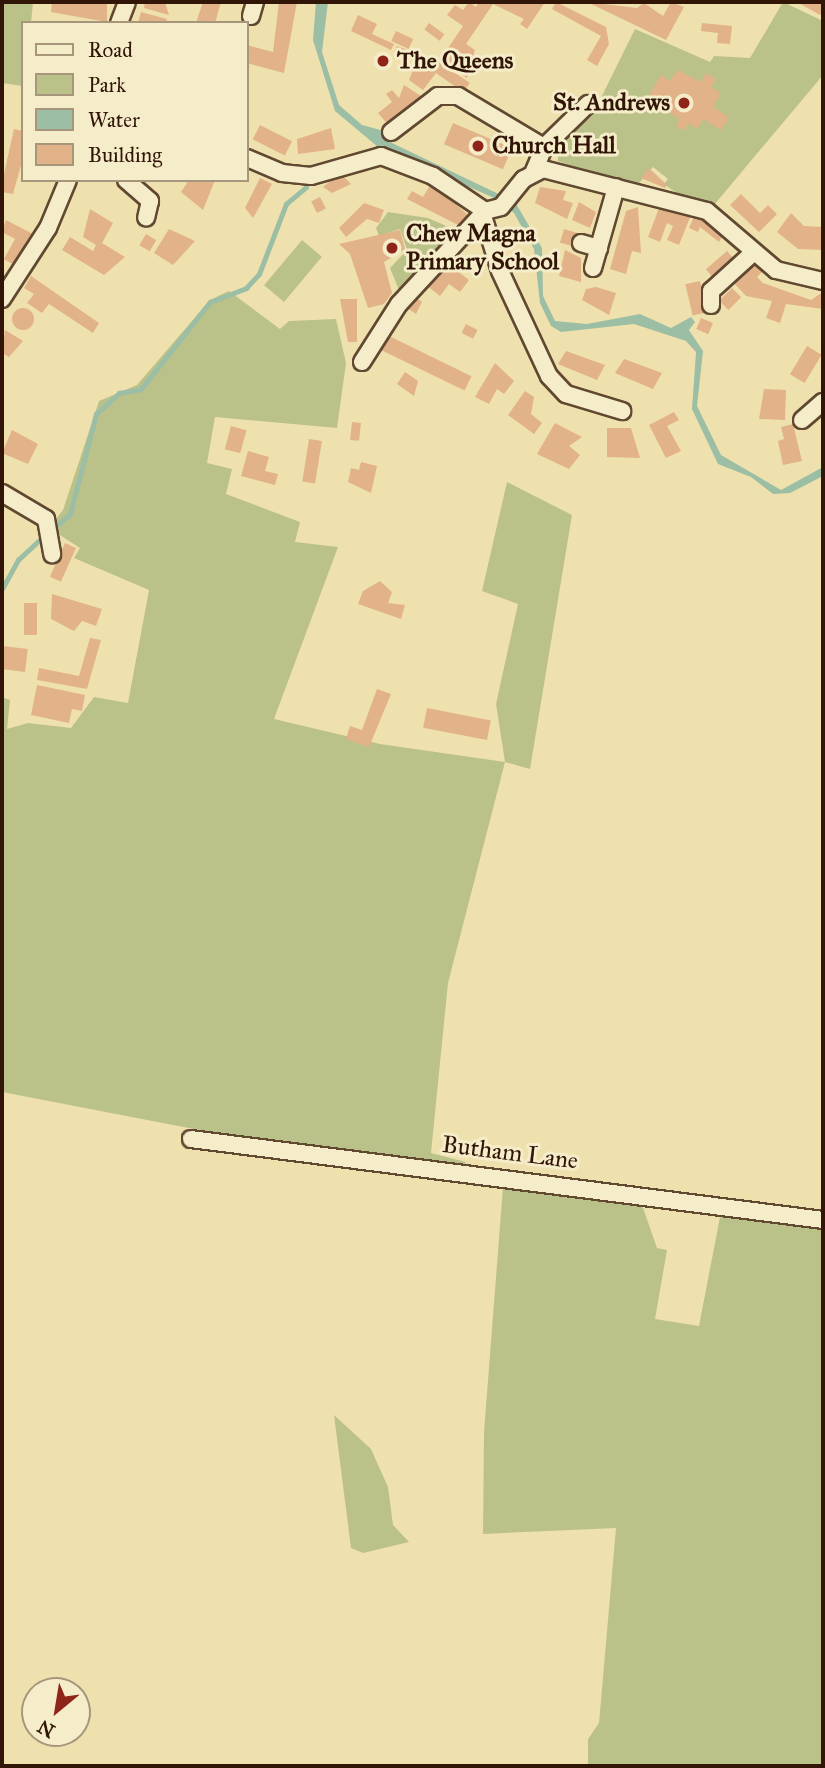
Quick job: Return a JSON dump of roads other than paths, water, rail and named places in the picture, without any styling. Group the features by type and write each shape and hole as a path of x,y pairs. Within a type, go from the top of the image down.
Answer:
{"street":[{"path":"120,21 127,2"},
{"path":"391,132 438,96 458,96 544,147"},
{"path":"362,362 399,304 534,171 544,147 588,104"},
{"path":"248,158 282,173 311,176 381,156 433,176 490,213 500,271 549,376 566,394 595,412 622,411"},
{"path":"534,171 616,187 715,215 754,251 789,278 823,281"},
{"path":"2,299 48,228 67,182"},
{"path":"128,182 150,201 146,218"},
{"path":"593,268 616,187"},
{"path":"581,243 598,248"},
{"path":"710,305 710,291 754,251"},
{"path":"802,420 823,402"},
{"path":"2,493 46,522 51,549"},
{"name":"Butham Lane","path":"191,1139 823,1220"}],"water":[{"path":"316,2 328,2 322,52 339,105 362,125 384,131 392,143 515,202 542,248 543,296 555,321 587,324 640,314 671,328 691,317 695,322 689,330 703,351 697,406 721,455 781,490 823,467 823,476 790,493 773,494 751,477 718,464 692,409 696,352 686,341 634,324 561,332 551,326 540,303 534,249 514,213 492,197 378,147 335,111 313,40"}],"waterway":[{"path":"51,530 70,514 96,414 119,393 141,389 210,302 246,288 259,274 286,204 306,187"},
{"path":"2,589 18,560 44,536"}],"place":[{"name":"The Queens","path":"383,61"},
{"name":"St. Andrews","path":"684,103"},
{"name":"Church Hall","path":"478,146"},
{"name":"Chew Magna Primary School","path":"392,248"}]}
